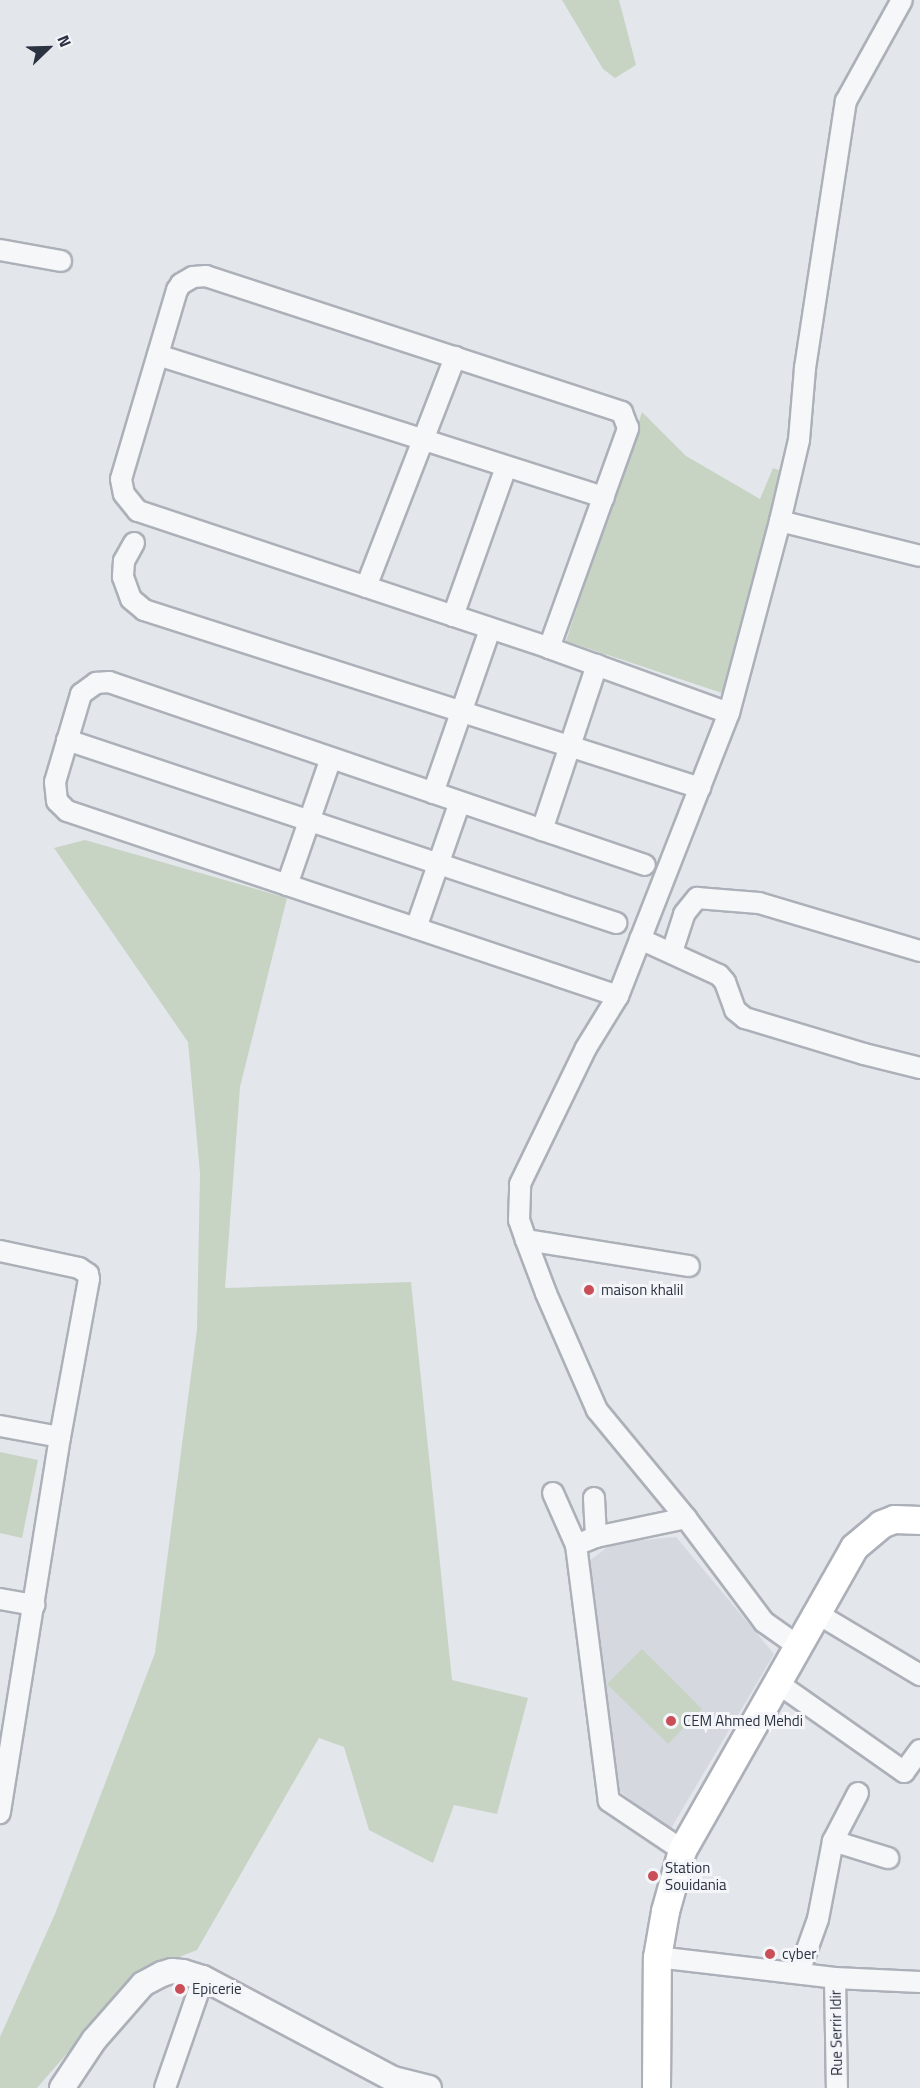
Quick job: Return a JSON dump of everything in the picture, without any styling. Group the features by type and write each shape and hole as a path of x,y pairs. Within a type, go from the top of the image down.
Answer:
{"main road":[{"path":"656,2088 657,1957 665,1911 682,1850 855,1547 881,1524 894,1519 920,1520"}],"street":[{"path":"798,1646 764,1622 686,1518 597,1410 519,1220 520,1184 586,1048 618,996 729,713 780,522 798,440 805,368 846,101 902,0"},
{"path":"0,250 61,261"},
{"path":"549,648 628,428 622,412 200,275 186,279 177,290 122,479 124,494 132,507 138,511 549,648 729,713"},
{"path":"158,355 604,497"},
{"path":"366,587 455,357"},
{"path":"453,616 506,467"},
{"path":"780,522 920,556"},
{"path":"134,543 124,561 123,577 131,599 144,610 700,788"},
{"path":"433,793 490,629"},
{"path":"542,830 597,666"},
{"path":"618,996 67,811 57,801 54,788 81,694 90,686 103,682 645,865"},
{"path":"67,741 616,923"},
{"path":"287,885 331,758"},
{"path":"416,928 460,802"},
{"path":"672,952 684,914 697,898 759,903 920,951"},
{"path":"640,939 719,975 725,982 735,1010 745,1018 864,1054 920,1068"},
{"path":"526,1240 689,1266"},
{"path":"0,1251 79,1268 88,1274 89,1283 60,1437 34,1605 5,1760 0,1813"},
{"path":"0,1426 60,1437"},
{"path":"554,1493 576,1545 609,1800 682,1850"},
{"path":"594,1498 596,1537"},
{"path":"576,1545 596,1537 686,1518"},
{"path":"0,1599 34,1605"},
{"path":"818,1614 920,1675"},
{"path":"779,1683 904,1772 920,1749"},
{"path":"800,1972 818,1919 833,1841 858,1793"},
{"path":"833,1841 888,1858"},
{"path":"657,1957 800,1972 835,1978 920,1982"},
{"path":"62,2088 94,2040 143,1984 172,1971 203,1978 391,2083 429,2088"},
{"path":"165,2088 203,1978"},
{"name":"Rue Serrir Idir","path":"835,1978 837,2088"}],"shaded area":[{"name":"CEM Ahmed Mehdi","path":"676,1537 774,1654 670,1830 617,1789 589,1561 613,1543"}],"green space":[{"path":"562,0 619,0 636,65 615,78 603,69"},
{"path":"642,412 686,456 760,499 773,468 786,473 725,694 566,641"},
{"path":"85,840 287,898 240,1087 225,1288 411,1282 452,1680 528,1698 497,1814 454,1805 433,1863 369,1830 344,1747 319,1738 197,1950 136,1974 37,2088 0,2088 0,2037 55,1914 155,1653 197,1329 200,1173 188,1042 54,848"},
{"path":"0,1452 38,1460 22,1538 0,1533"},
{"path":"642,1649 702,1709 668,1744 607,1684"}],"place":[{"name":"maison khalil","path":"589,1290"},
{"name":"CEM Ahmed Mehdi","path":"671,1721"},
{"name":"Station Souidania","path":"653,1876"},
{"name":"cyber","path":"770,1954"},
{"name":"Epicerie","path":"180,1989"}]}
